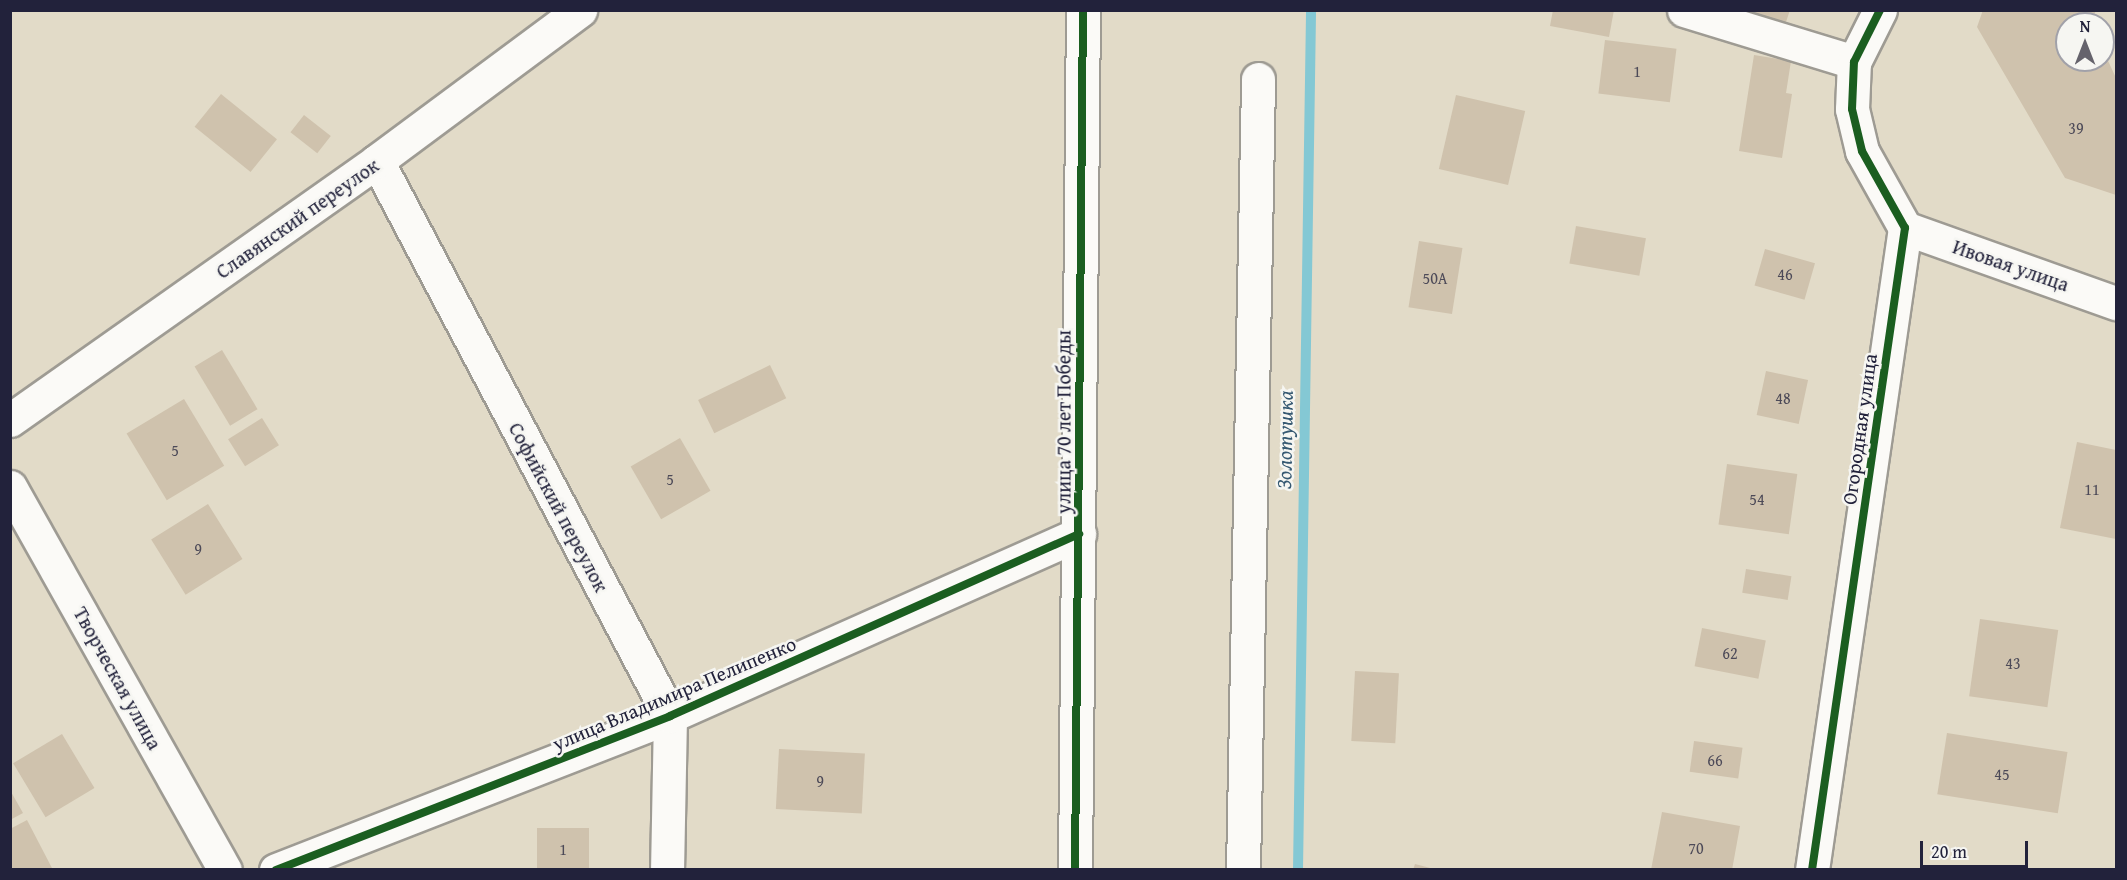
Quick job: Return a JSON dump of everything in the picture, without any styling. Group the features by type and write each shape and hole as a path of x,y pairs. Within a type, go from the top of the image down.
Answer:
{"street":[{"name":"Славянский переулок","path":"10,420 377,161 579,10"},
{"name":"улица 70 лет Победы","path":"1075,870 1083,10"},
{"path":"1684,10 1854,62"},
{"path":"1881,10 1854,62 1852,109 1862,151 1905,228"},
{"path":"1243,870 1258,79"},
{"name":"Софийский переулок","path":"377,161 670,716 667,870"},
{"name":"Ивовая улица","path":"1905,228 2116,303"},
{"name":"Огородная улица","path":"1812,870 1905,228"},
{"name":"Творческая улица","path":"10,488 225,870"},
{"name":"улица Владимира Пелипенко","path":"276,870 670,716 1079,534"}],"building":[{"path":"1553,10 1614,10 1609,37 1550,26"},
{"path":"1746,10 1790,10 1785,25"},
{"path":"1983,10 2096,10 2095,12 2055,12 2055,72 2113,72 2116,78 2116,195 2065,178 1977,27"},
{"path":"1605,40 1676,49 1670,102 1598,94"},
{"path":"1754,55 1791,61 1786,93 1792,94 1782,158 1739,151"},
{"path":"221,94 277,139 251,172 195,127"},
{"path":"1456,95 1525,111 1508,185 1439,169"},
{"path":"304,115 331,136 317,153 290,132"},
{"path":"1576,226 1646,238 1639,276 1569,263"},
{"path":"1419,241 1462,248 1452,314 1409,307"},
{"path":"1765,249 1815,263 1805,300 1755,286"},
{"path":"222,350 258,409 230,426 195,366"},
{"path":"770,365 786,398 714,433 698,400"},
{"path":"1766,371 1808,380 1799,424 1757,415"},
{"path":"184,399 224,466 167,500 127,434"},
{"path":"262,418 279,445 245,466 228,439"},
{"path":"680,438 710,491 661,519 631,467"},
{"path":"2077,442 2116,450 2116,539 2060,528"},
{"path":"1727,464 1797,474 1789,534 1719,524"},
{"path":"208,504 242,559 186,595 151,540"},
{"path":"1746,569 1791,576 1788,600 1742,593"},
{"path":"1980,619 2058,630 2047,707 1969,696"},
{"path":"1702,628 1766,640 1758,679 1695,666"},
{"path":"1355,671 1399,673 1395,743 1351,741"},
{"path":"1947,733 2067,752 2058,813 1937,794"},
{"path":"62,734 94,788 46,817 13,763"},
{"path":"1694,741 1743,748 1738,779 1690,772"},
{"path":"779,749 865,754 862,813 776,809"},
{"path":"10,790 23,813 10,820"},
{"path":"1662,812 1740,826 1732,870 1651,870"},
{"path":"27,820 53,870 10,870 10,829"},
{"path":"537,828 589,828 589,870 537,870"},
{"path":"1415,864 1434,869 1413,870"}],"waterway":[{"name":"Золотушка","path":"1298,870 1311,10"}],"cycle path":[{"path":"1075,870 1083,10"},
{"path":"1812,870 1905,228 1862,151 1852,109 1854,62 1880,10"},
{"path":"276,870 670,716 1079,534"}]}
